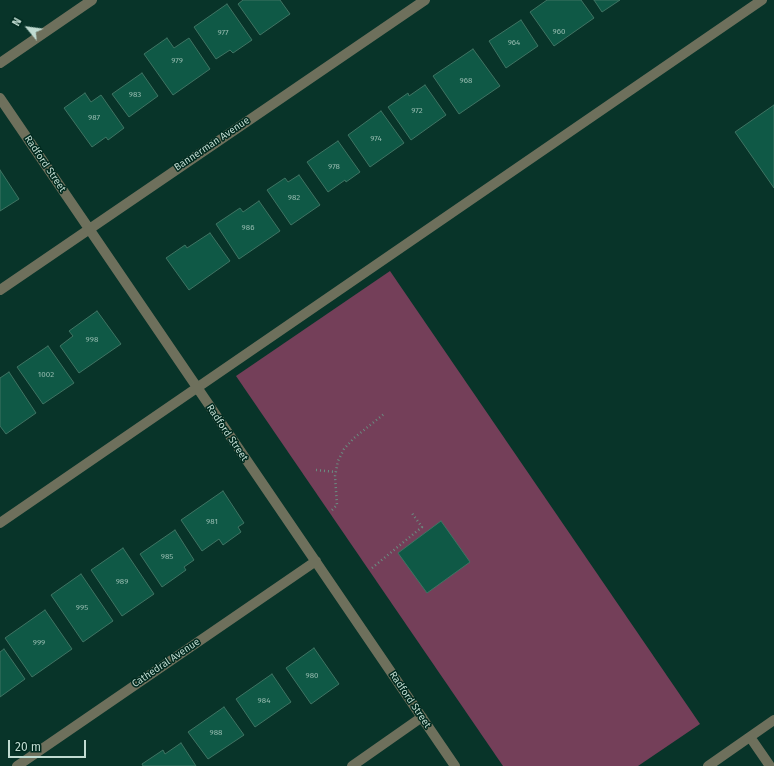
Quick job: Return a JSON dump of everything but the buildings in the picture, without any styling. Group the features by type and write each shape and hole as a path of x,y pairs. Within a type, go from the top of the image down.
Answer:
{"street":[{"path":"0,63 92,0"},
{"name":"Bannerman Avenue","path":"0,290 425,0"},
{"path":"0,523 762,0"},
{"name":"Radford Street","path":"0,98 196,388 316,561 455,766"},
{"name":"Cathedral Avenue","path":"17,766 316,561"},
{"path":"352,766 422,717"},
{"path":"708,766 774,720"},
{"path":"750,737 770,766"}],"path":[{"path":"332,510 337,505 336,472 338,461 344,449 354,438 384,414"},
{"path":"316,470 336,472"},
{"path":"372,568 422,527 411,512"}],"shaded area":[{"path":"390,271 700,724 638,766 503,766 236,376"}]}
